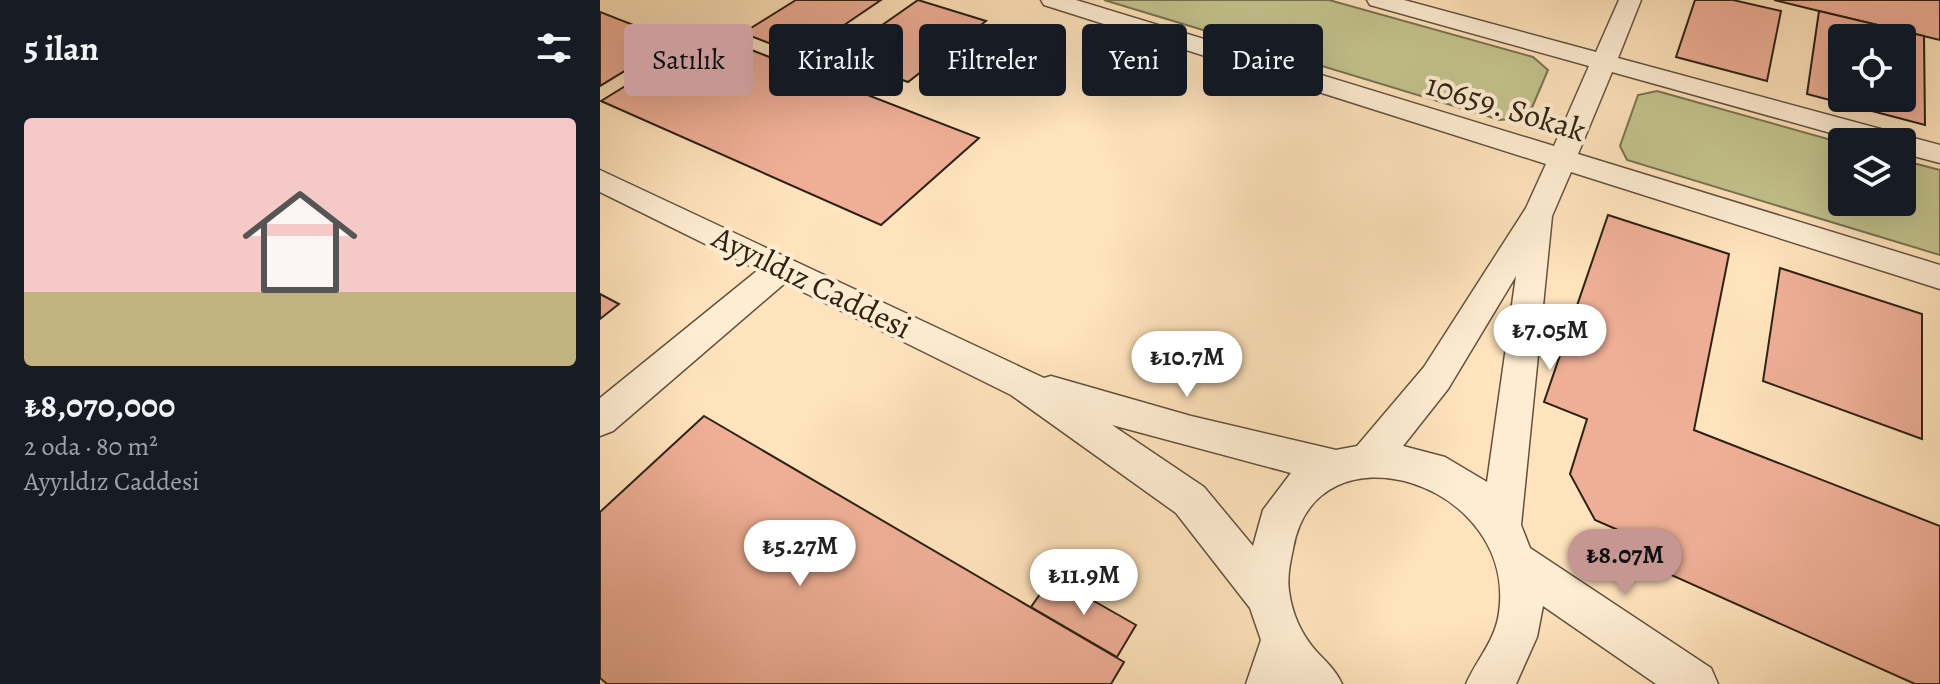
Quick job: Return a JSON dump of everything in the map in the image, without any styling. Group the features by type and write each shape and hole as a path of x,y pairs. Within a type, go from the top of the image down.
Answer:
{"street":[{"name":"10659. Sokak","path":"1052,0 1940,277"},
{"name":"10659. Sokak","path":"1378,0 1845,128"},
{"path":"1319,684 1282,641 1267,596 1267,552 1282,513 1305,486 1353,463 1436,378 1540,211 1630,0"},
{"path":"1916,148 1940,154"},
{"name":"Ayyıldız Caddesi","path":"600,180 1024,384 1190,500 1267,596"},
{"path":"1489,684 1515,645 1523,604 1510,545 1540,211"},
{"path":"600,420 783,267"},
{"name":"Ayyıldız Caddesi","path":"1024,384 1191,432 1353,463 1407,461 1443,473 1476,496 1510,545"},
{"path":"1510,545 1695,684"},
{"path":"1269,684 1282,641"}],"shaded area":[{"path":"1104,0 1329,0 1533,57 1548,70 1528,117 1500,120 1323,66 1323,24 1203,24 1203,30"},
{"path":"1657,91 1828,139 1828,216 1916,216 1916,164 1940,170 1940,255 1627,160 1620,146 1638,95"}],"building":[{"path":"796,0 881,0 846,24 769,24 769,43 753,37 753,27"},
{"path":"918,0 986,21 982,24 919,24 919,73 908,82 903,80 903,24 884,24"},
{"path":"1695,0 1733,0 1781,11 1767,81 1676,57"},
{"path":"1774,0 1940,0 1940,40 1916,34 1916,24 1873,24"},
{"path":"1819,11 1874,24 1828,24 1828,100 1807,94"},
{"path":"600,12 631,24 624,24 624,71 600,86"},
{"path":"1916,34 1924,36 1925,125 1876,112 1916,112"},
{"path":"753,51 769,57 769,96 870,96 979,138 881,225 601,101 624,87 624,96 753,96"},
{"path":"1608,215 1729,254 1694,430 1940,526 1940,684 1915,684 1669,574 1673,554 1595,520 1570,474 1587,419 1544,402"},
{"path":"1780,268 1922,314 1922,439 1763,381"},
{"path":"600,294 619,304 600,319"},
{"path":"704,416 1124,662 1111,684 607,684 600,678 600,512"},
{"path":"1052,577 1136,625 1117,657 1031,607"}]}
